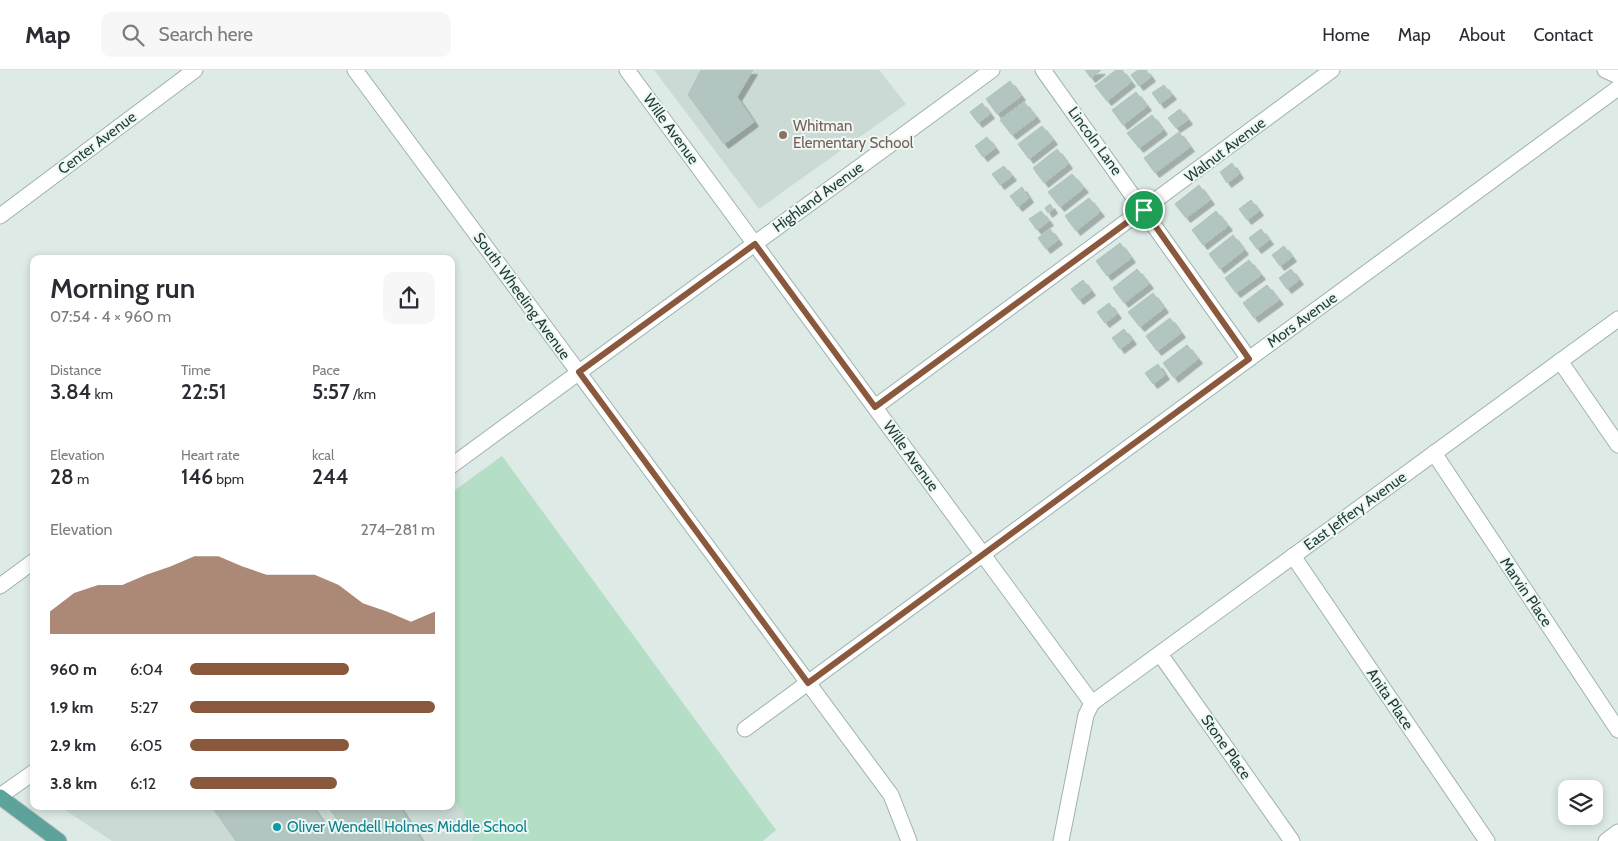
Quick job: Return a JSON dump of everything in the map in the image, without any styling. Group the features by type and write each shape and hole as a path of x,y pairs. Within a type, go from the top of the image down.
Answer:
{"main road":[{"path":"0,797 59,841"}],"street":[{"name":"Center Avenue","path":"0,216 195,70"},
{"name":"South Wheeling Avenue","path":"356,70 891,795 909,841"},
{"name":"Wille Avenue","path":"627,70 1092,703"},
{"name":"Highland Avenue","path":"455,463 992,70"},
{"name":"Lincoln Lane","path":"1044,70 1249,359"},
{"name":"Walnut Avenue","path":"875,407 1332,70"},
{"path":"1605,70 1618,76"},
{"name":"Mors Avenue","path":"745,730 1618,88"},
{"name":"East Jeffery Avenue","path":"1092,703 1618,318"},
{"path":"1560,361 1618,445"},
{"name":"Marvin Place","path":"1434,453 1618,730"},
{"name":"Anita Place","path":"1293,556 1488,841"},
{"path":"0,586 30,564"},
{"name":"Stone Place","path":"1160,654 1292,841"},
{"path":"1061,841 1086,715 1092,703"},
{"path":"0,797 30,775"},
{"path":"1606,841 1618,832"}],"shaded area":[{"name":"Whitman Elementary School","path":"654,70 879,70 906,104 759,209"},
{"path":"455,802 475,830 472,841 112,841 65,810 455,810"}],"green space":[{"path":"502,456 776,830 763,841 472,841 475,830 455,802 455,490"}],"building":[{"path":"701,70 753,70 737,97 754,122 724,144 688,95"},
{"path":"1085,70 1101,70 1091,78"},
{"path":"1116,70 1122,70 1131,82 1107,101 1095,86"},
{"path":"1138,70 1146,70 1151,77 1139,86 1131,75"},
{"path":"1010,81 1021,96 997,114 986,99"},
{"path":"1164,85 1172,95 1160,104 1152,93"},
{"path":"1136,92 1147,106 1123,125 1112,110"},
{"path":"1024,102 1036,117 1012,135 1000,120"},
{"path":"982,103 990,114 978,123 970,112"},
{"path":"1180,109 1188,120 1176,128 1168,118"},
{"path":"1152,115 1163,130 1139,148 1127,133"},
{"path":"1042,126 1053,140 1029,159 1018,144"},
{"path":"1179,132 1190,147 1155,173 1144,158"},
{"path":"987,137 995,148 983,157 975,146"},
{"path":"1057,149 1068,164 1044,183 1033,168"},
{"path":"1232,163 1239,174 1227,183 1220,172"},
{"path":"1004,166 1012,176 1000,185 992,174"},
{"path":"1072,174 1084,188 1060,207 1048,192"},
{"path":"1199,185 1210,200 1186,218 1175,204"},
{"path":"1022,187 1029,198 1018,207 1010,196"},
{"path":"1089,198 1100,212 1076,231 1065,216"},
{"path":"1251,200 1259,211 1247,220 1239,209"},
{"path":"1050,204 1053,209 1048,213 1045,208"},
{"path":"1041,211 1049,221 1037,230 1029,219"},
{"path":"1216,211 1228,226 1203,245 1192,230"},
{"path":"1050,229 1058,240 1046,249 1038,238"},
{"path":"1261,229 1269,240 1257,249 1249,238"},
{"path":"1233,235 1244,250 1220,269 1209,254"},
{"path":"1120,243 1131,258 1107,276 1096,261"},
{"path":"1284,246 1292,257 1280,266 1272,255"},
{"path":"1249,260 1261,275 1236,293 1225,278"},
{"path":"1137,269 1149,284 1124,303 1113,288"},
{"path":"1291,269 1299,280 1287,289 1279,278"},
{"path":"1083,280 1091,291 1079,300 1071,289"},
{"path":"1267,285 1279,300 1254,318 1243,303"},
{"path":"1153,293 1164,308 1140,327 1128,312"},
{"path":"1109,303 1117,314 1105,323 1097,312"},
{"path":"1170,318 1181,333 1157,351 1146,336"},
{"path":"1124,329 1132,340 1120,349 1112,338"},
{"path":"1187,345 1198,359 1174,378 1163,363"},
{"path":"1158,364 1165,375 1153,384 1145,373"},
{"name":"Oliver Wendell Holmes Middle School","path":"214,810 315,810 330,831 340,823 330,810 402,810 422,841 236,841"}],"place":[{"name":"Whitman Elementary School","path":"783,135"},
{"name":"Oliver Wendell Holmes Middle School","path":"277,827"}],"route":[{"path":"1144,210 1249,359 808,683 579,372 755,244 875,407 1144,210"}]}
